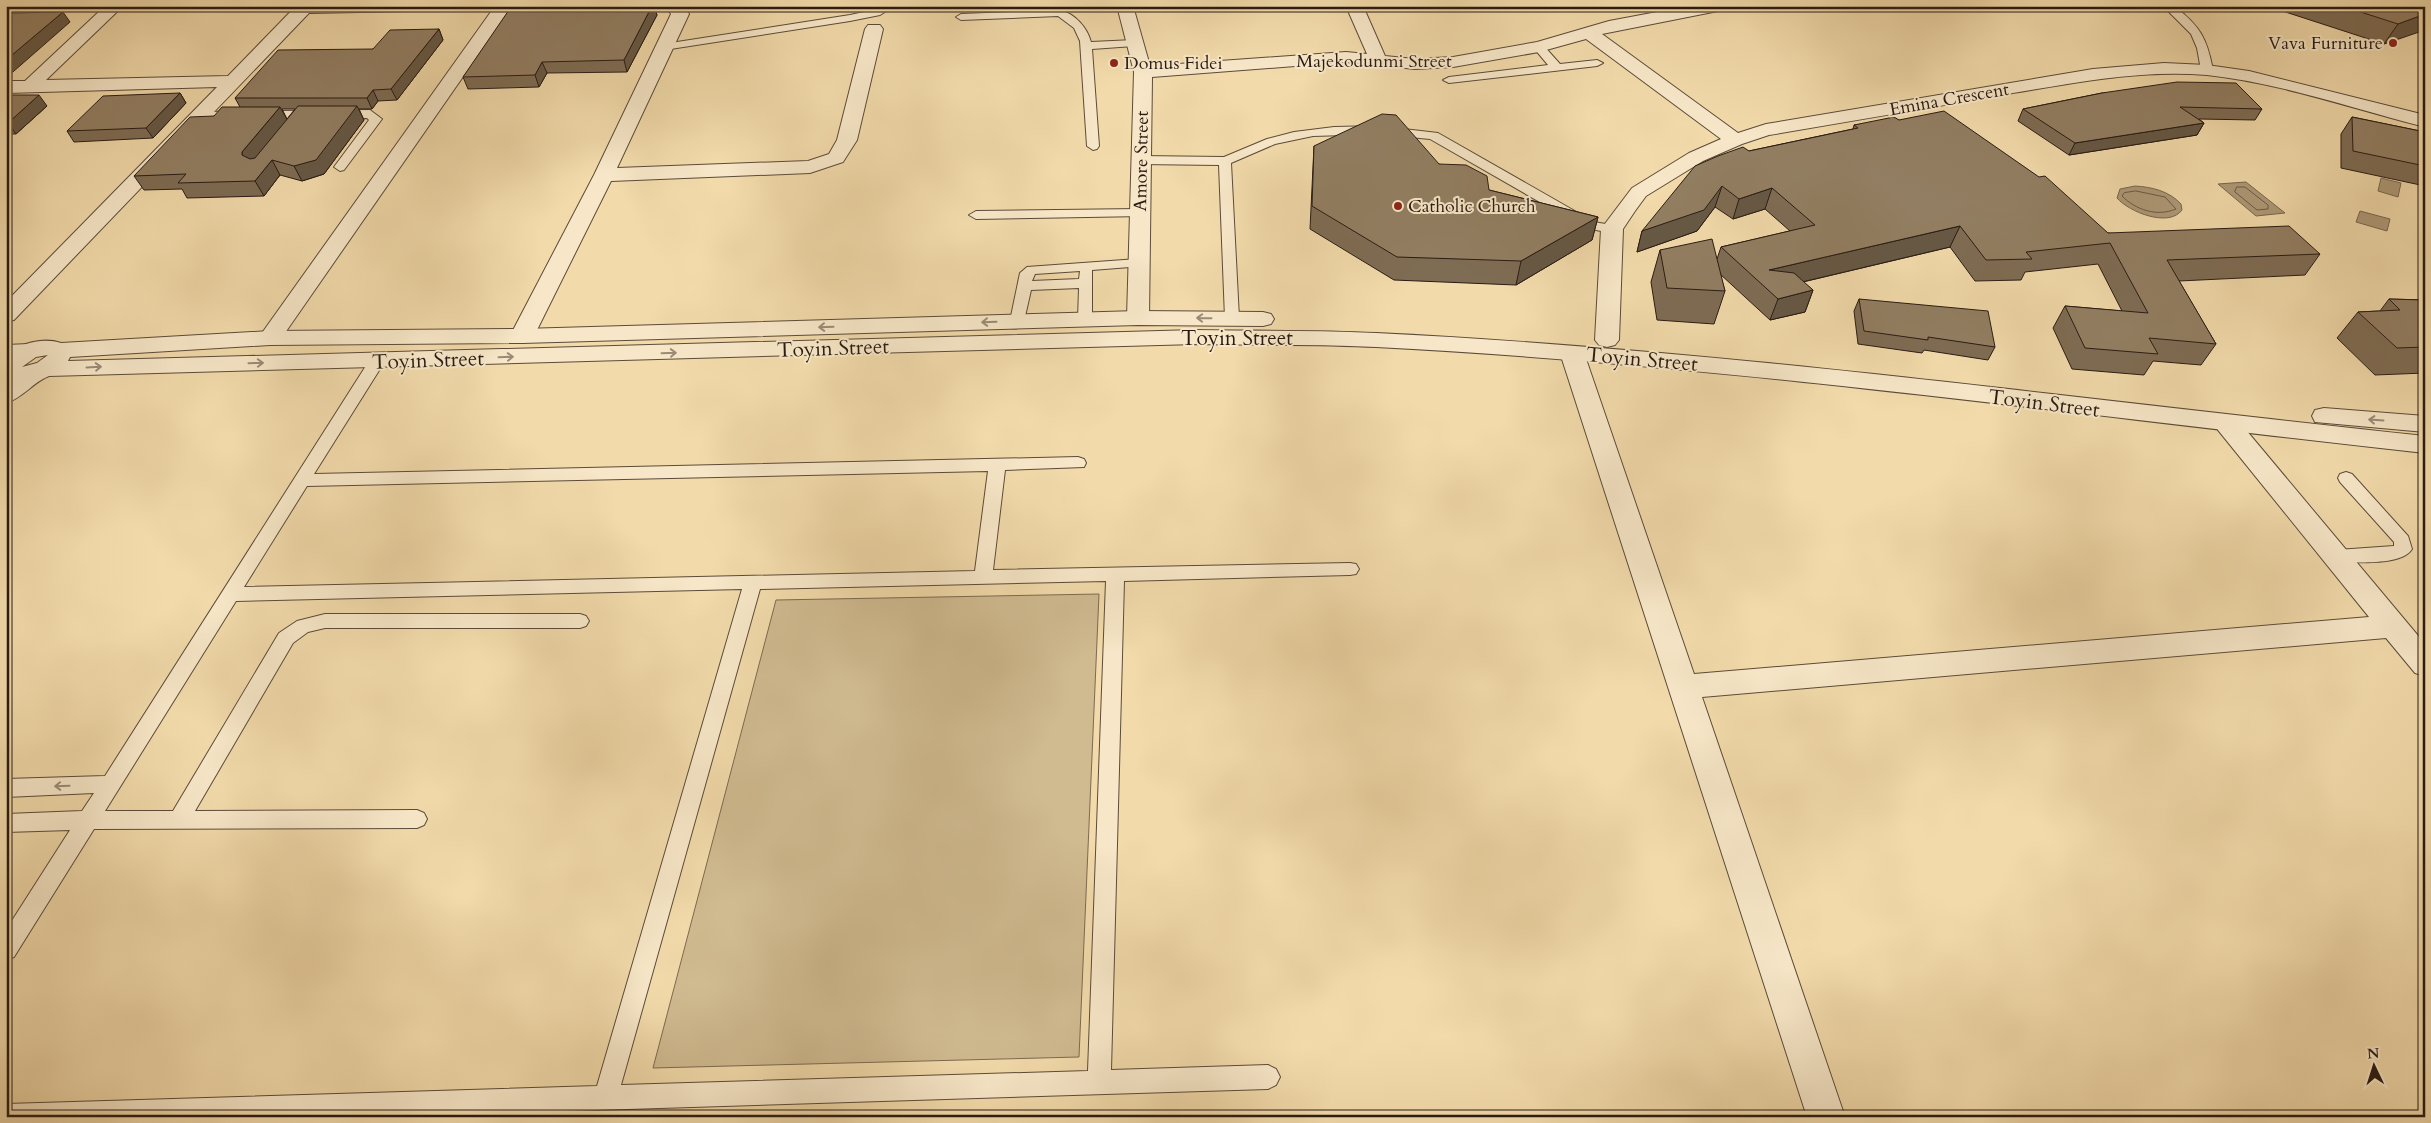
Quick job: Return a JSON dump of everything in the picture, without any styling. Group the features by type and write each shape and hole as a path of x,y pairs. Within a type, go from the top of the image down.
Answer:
{"street":[{"path":"30,86 115,6"},
{"path":"6,315 305,7 411,6"},
{"path":"270,338 504,6"},
{"path":"522,336 604,175 680,14 673,6"},
{"name":"Amore Street","path":"1125,6 1143,72 1138,318"},
{"path":"1354,6 1378,59"},
{"name":"Majekodunmi Street","path":"1143,72 1346,57 1415,64 1453,62 1539,48 1588,32 1718,6"},
{"path":"604,175 810,167 836,158 847,140 874,29"},
{"path":"1588,32 1735,140"},
{"name":"Emina Crescent","path":"1612,229 1639,192 1696,157 1735,140 1766,130 2093,74 2130,70 2207,70 2298,87 2425,121"},
{"path":"6,87 233,81"},
{"path":"1607,340 1612,229"},
{"name":"Toyin Street","path":"23,362 270,338 522,336 1085,319 1232,318 1373,322 1607,340 1863,365 2101,396 2425,424"},
{"name":"Toyin Street","path":"23,362 129,365 377,361 1196,337 1374,340 1572,353 1876,383 2425,445"},
{"path":"1572,353 1826,1117"},
{"path":"6,395 23,362"},
{"path":"2227,424 2425,665"},
{"path":"1684,687 2394,626"}],"lane":[{"path":"664,47 850,18 876,13 890,6"},
{"path":"2168,7 2188,22 2199,36 2205,49 2207,70"},
{"path":"961,16 1060,13 1070,19 1085,37 1093,146"},
{"path":"1086,46 1134,43"},
{"path":"1539,48 1557,68"},
{"path":"1449,80 1597,64"},
{"path":"289,130 302,114"},
{"path":"200,116 370,114 376,119 340,167"},
{"path":"1140,160 1225,161 1241,156 1262,144 1301,134 1360,130 1414,131 1434,136 1590,225 1612,229"},
{"path":"1225,161 1232,318"},
{"path":"976,215 1139,213"},
{"path":"1017,321 1027,273 1032,270 1138,263"},
{"path":"1085,319 1086,266"},
{"path":"1025,286 1086,283"},
{"path":"6,950 377,361"},
{"path":"302,480 1078,463"},
{"path":"983,577 997,465"},
{"path":"2337,556 2394,554 2403,549 2402,540 2346,478"},
{"path":"231,594 1350,568"},
{"path":"1099,1083 1115,574"},
{"path":"605,1098 753,582"},
{"path":"179,820 286,638 303,626 325,621 580,620"},
{"path":"6,788 110,784"},
{"path":"6,823 88,820 417,819"},
{"path":"6,1116 1268,1077"}],"shaded area":[{"path":"1099,594 1079,1057 653,1068 776,600"}],"water":[{"path":"2381,178 2401,183 2398,197 2378,191"},
{"path":"2246,182 2285,213 2256,216 2218,184"},
{"path":"2135,186 2148,187 2166,193 2181,204 2182,210 2168,218 2159,218 2139,213 2117,198 2120,189"},
{"path":"2360,211 2390,219 2387,231 2356,222"}],"building":[{"path":"580,6 578,8 652,6 624,60 542,62 535,75 463,77 511,7"},
{"path":"2342,6 2425,6 2425,14 2398,24"},
{"path":"63,12 6,60 6,13"},
{"path":"439,29 391,89 373,90 367,98 235,98 278,50 373,49 390,30"},
{"path":"2177,82 2236,83 2262,109 2180,107 2204,123 2075,143 2023,109 2102,93"},
{"path":"180,93 146,128 67,131 103,96"},
{"path":"6,95 39,95 6,123"},
{"path":"298,106 357,106 316,160 294,166 272,160 255,181 178,183 186,174 134,176 190,117 214,116 222,107 280,107 242,152 242,155 250,159 255,158"},
{"path":"1944,111 2039,177 2045,176 2108,233 2289,226 2320,254 2167,260 2216,344 2149,338 2158,354 2085,348 2065,306 2148,313 2110,243 2026,252 2032,259 1986,260 1960,226 1769,270 1794,273 1813,290 1778,299 1721,247 1815,225 1772,188 1739,199 1722,186 1704,210 1642,231 1695,166 1718,156 1743,147 1749,151 1858,128 1854,125 1894,117 1899,120"},
{"name":"Catholic Church","path":"1382,114 1396,115 1439,164 1466,165 1487,176 1489,190 1598,217 1521,261 1397,257 1312,206 1314,146"},
{"path":"2352,117 2425,132 2425,166 2353,151"},
{"path":"1712,239 1725,291 1667,288 1660,250"},
{"path":"1859,299 1988,311 1995,347 1928,337 1928,340 1864,331"},
{"path":"2389,299 2425,300 2425,347 2397,348 2358,312 2400,310"}],"place":[{"name":"Vava Furniture","path":"2393,43"},
{"name":"Domus Fidei","path":"1114,63"},
{"name":"Catholic Church","path":"1398,206"}]}
